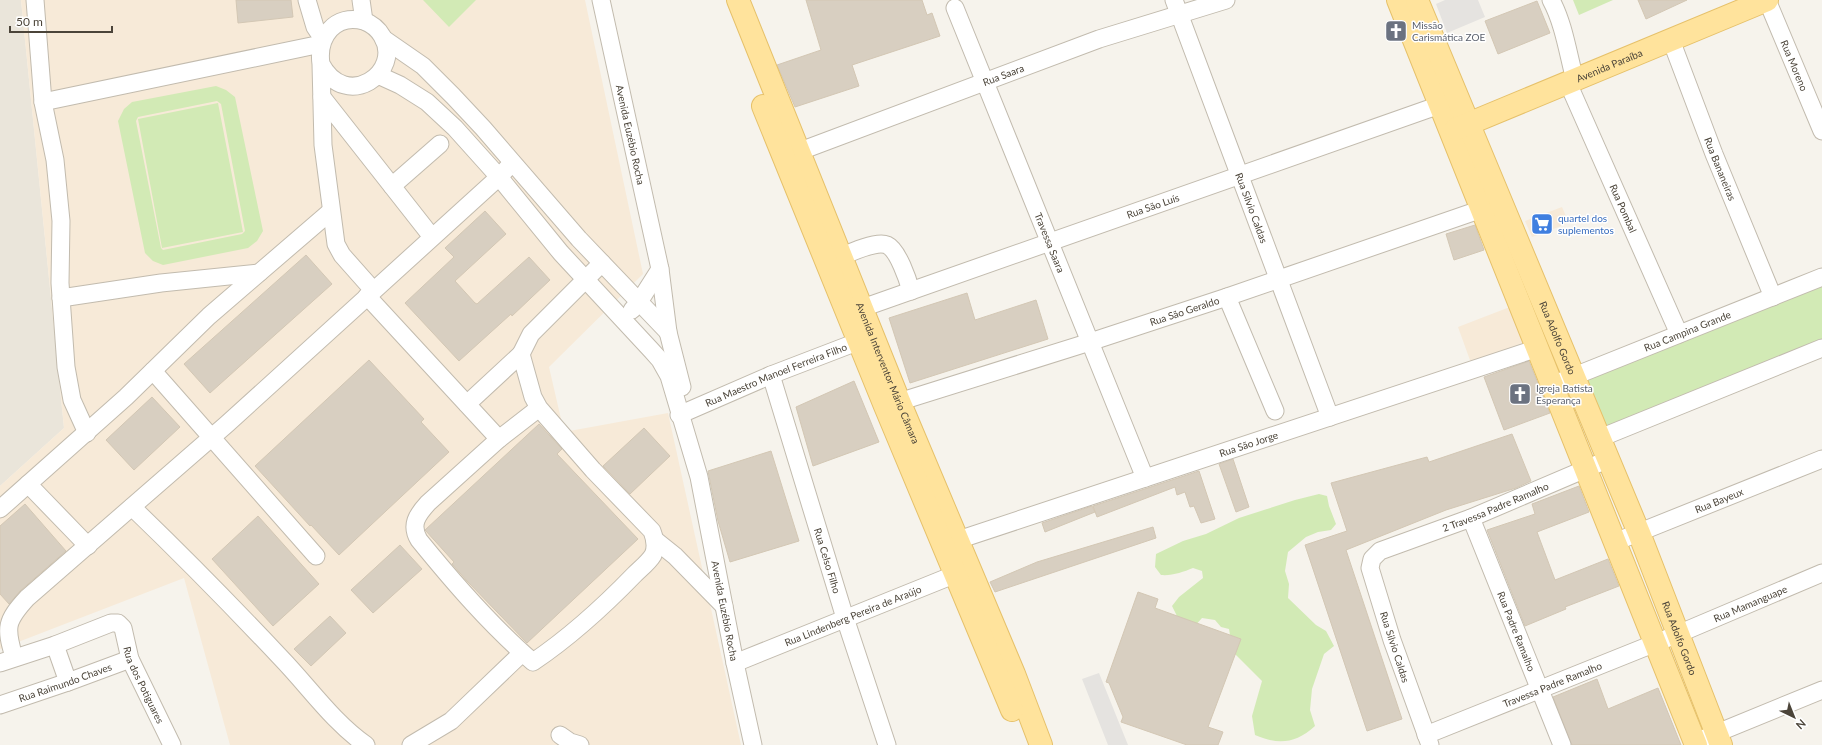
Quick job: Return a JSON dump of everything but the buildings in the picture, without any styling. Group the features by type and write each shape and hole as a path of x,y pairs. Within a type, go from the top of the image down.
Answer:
{"main road":[{"name":"Avenida Interventor Mário Câmara","path":"728,0 892,404 1036,745"},
{"name":"Rua Adolfo Gordo","path":"1398,0 1449,101 1574,376 1639,533 1719,740"},
{"name":"Rua Adolfo Gordo","path":"1417,0 1449,101"},
{"name":"Avenida Paraíba","path":"1460,127 1767,0"},
{"name":"Rua Adolfo Gordo","path":"1460,127 1482,209 1696,743"},
{"name":"Avenida Interventor Mário Câmara","path":"892,404 958,540 962,572"}],"street":[{"path":"35,0 35,21 43,102 55,160 61,221 61,298 66,368 72,400 87,433"},
{"path":"307,0 315,27 322,41"},
{"path":"361,0 364,21"},
{"name":"Avenida Euzébio Rocha","path":"601,0 660,269 668,332 683,413 699,477 752,745"},
{"name":"Rua Saara","path":"791,155 985,83 1099,39 1176,7 1226,0"},
{"name":"Rua Pombal","path":"1551,0 1556,9 1563,34 1571,82 1679,334"},
{"name":"Rua Moreno","path":"1767,0 1822,131"},
{"name":"Rua Silvio Caldas","path":"1176,7 1330,417"},
{"name":"Travessa Saara","path":"955,8 1145,478"},
{"path":"321,64 333,80 341,84 351,86 366,84 378,75 385,64 387,52 384,39 379,31 364,21 345,20 336,24 328,31 322,41 320,54 324,145 331,211 337,248 370,293 499,439"},
{"path":"384,39 423,66 438,80 484,128 512,163 579,239 668,332"},
{"name":"Rua Bananeiras","path":"1671,40 1714,154 1773,297"},
{"path":"43,102 322,41"},
{"name":"Avenida Euzébio Rocha","path":"378,75 400,85 427,102 455,128 499,177 561,253 660,360 665,368 683,413"},
{"path":"322,97 432,237"},
{"name":"Rua São Luís","path":"854,311 1449,101"},
{"path":"392,186 440,144"},
{"path":"68,682 55,645 7,660 8,637 5,615 16,611 27,598 212,437 499,177 512,163"},
{"name":"Rua São Geraldo","path":"892,404 1227,297 1482,209"},
{"path":"0,509 87,433 209,316 331,211"},
{"path":"834,260 868,247 886,245 894,250 911,291"},
{"path":"467,404 521,354 531,334 602,263"},
{"path":"623,320 639,302 660,269"},
{"path":"61,298 161,282 259,273"},
{"name":"Rua Campina Grande","path":"1552,384 1822,277"},
{"path":"1227,297 1275,411"},
{"name":"Rua Maestro Manoel Ferreira Filho","path":"683,413 771,376 866,339"},
{"name":"Rua São Jorge","path":"958,540 1538,348"},
{"path":"1600,438 1822,348"},
{"path":"521,354 533,397 539,408 593,470 652,531 655,540 653,555 622,587 569,635 533,662 522,653 455,583 419,540 415,529 416,518 428,503 499,439 539,408"},
{"path":"153,371 316,556"},
{"name":"Rua Celso Filho","path":"771,376 887,745"},
{"name":"2 Travessa Padre Ramalho","path":"1380,551 1471,518 1609,459"},
{"name":"Rua Bayeux","path":"1615,542 1822,459"},
{"path":"28,484 88,546"},
{"path":"132,507 180,553 281,658 341,724 366,745"},
{"name":"Rua Padre Ramalho","path":"1471,518 1562,745"},
{"path":"655,540 675,556 724,606"},
{"name":"Rua Silvio Caldas","path":"1380,551 1372,559 1370,568 1392,640 1428,740"},
{"name":"Rua Lindenberg Pereira de Araújo","path":"735,663 962,572"},
{"name":"Rua Mamanguape","path":"1678,634 1822,573"},
{"name":"Rua dos Potiguares","path":"55,645 111,623 118,623 123,628 130,659 172,745"},
{"name":"Travessa Padre Ramalho","path":"1428,740 1540,688 1678,634"},
{"path":"411,745 451,721 522,653"},
{"name":"Rua Raimundo Chaves","path":"0,705 130,659"},
{"path":"1696,743 1719,740 1822,690"},
{"path":"560,735 570,742 580,745"}],"shaded area":[{"path":"0,0 21,0 64,428 0,486"},
{"path":"21,0 585,0 643,274 549,367 564,432 668,413 741,745 230,745 184,578 0,649 0,486 64,428"},
{"path":"1445,0 1478,0 1485,17 1447,33 1436,4"},
{"name":"quartel dos suplementos","path":"1562,207 1569,223 1532,237 1525,221"},
{"path":"1515,305 1529,342 1471,363 1458,327"},
{"path":"1099,673 1128,745 1108,745 1082,679"}],"green space":[{"path":"423,0 476,0 449,27"},
{"path":"1573,0 1613,0 1579,15"},
{"path":"216,86 226,90 235,97 263,231 257,241 248,248 163,265 153,261 145,253 118,121 124,109 132,102","holes":["217,101 221,104 245,231 242,234 163,250 161,248 136,121 138,117"]},
{"path":"218,103 243,232 162,248 138,119"},
{"path":"1822,283 1822,342 1602,430 1582,379"},
{"path":"1319,494 1327,496 1336,524 1331,530 1318,532 1306,537 1288,552 1285,571 1289,584 1288,598 1316,625 1326,631 1334,646 1324,654 1312,689 1310,710 1315,726 1308,732 1293,739 1286,741 1271,740 1255,735 1252,716 1262,681 1235,654 1240,639 1230,635 1229,629 1221,627 1215,620 1202,618 1193,628 1179,620 1172,606 1179,597 1203,578 1202,571 1193,568 1173,574 1161,575 1155,567 1156,554 1183,541 1206,534 1239,518"}],"place":[{"name":"Missão Carismática ZOE","path":"1396,31"},
{"name":"quartel dos suplementos","path":"1542,224"},
{"name":"Igreja Batista Esperança","path":"1520,394"}]}
